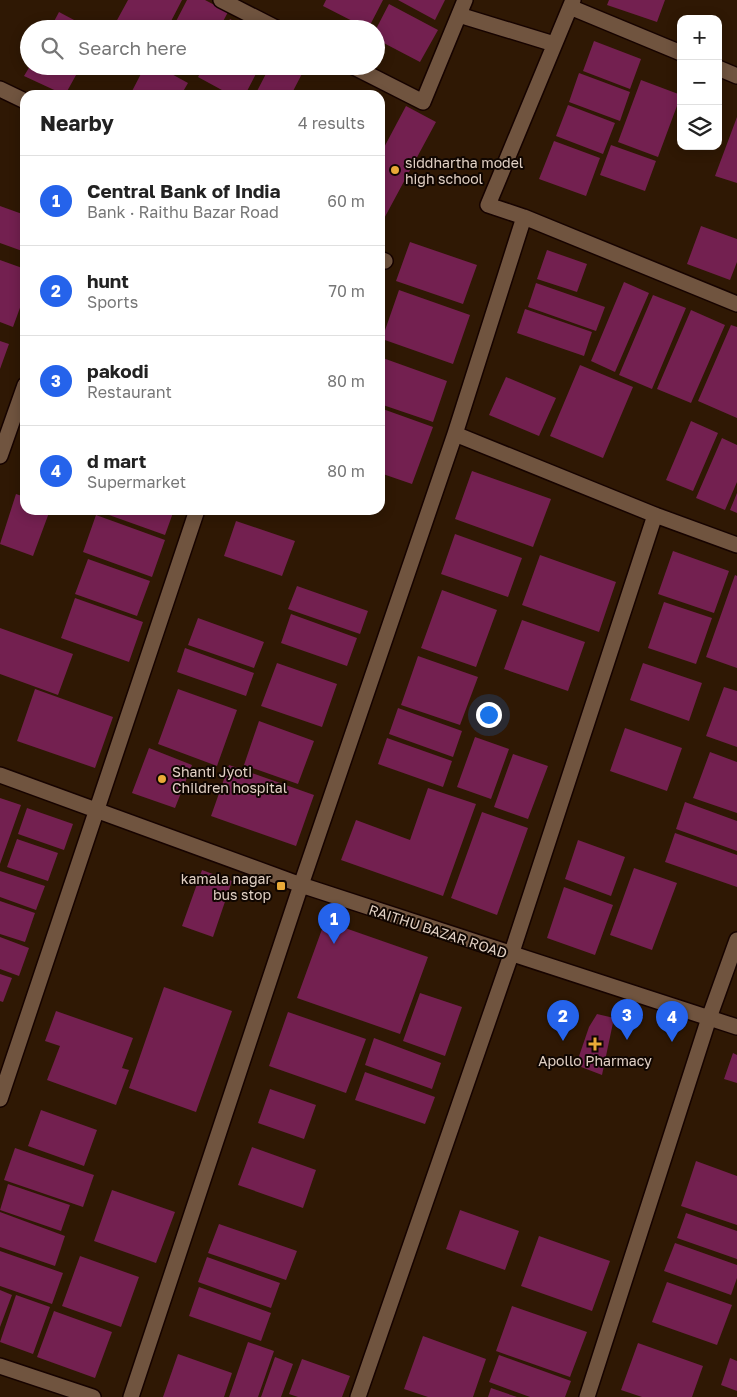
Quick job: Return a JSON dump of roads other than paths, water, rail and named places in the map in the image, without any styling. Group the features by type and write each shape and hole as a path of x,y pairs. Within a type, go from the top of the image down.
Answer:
{"street":[{"path":"221,0 261,20"},
{"path":"249,14 255,0"},
{"path":"370,75 423,102 465,0"},
{"path":"677,51 572,3 488,205 524,217 737,304"},
{"path":"459,15 554,44"},
{"path":"722,70 737,76"},
{"path":"0,89 20,99"},
{"path":"131,1397 301,885 455,434 524,217"},
{"path":"0,456 20,398"},
{"path":"455,434 656,515 737,544"},
{"path":"0,1099 195,515"},
{"path":"358,1397 511,955 656,515"},
{"name":"RAITHU BAZAR ROAD","path":"0,775 301,885 511,955 737,1027"},
{"path":"588,1397 709,1018 737,940"},
{"path":"0,1366 93,1397"}],"place":[{"name":"siddhartha model high school","path":"395,170"},
{"name":"Shanti Jyoti Children hospital","path":"162,779"},
{"name":"kamala nagar bus stop","path":"281,886"},
{"name":"Central Bank of India","path":"334,944"},
{"name":"pakodi","path":"627,1040"},
{"name":"hunt","path":"563,1041"},
{"name":"d mart","path":"672,1042"},
{"name":"Apollo Pharmacy","path":"595,1044"}]}
